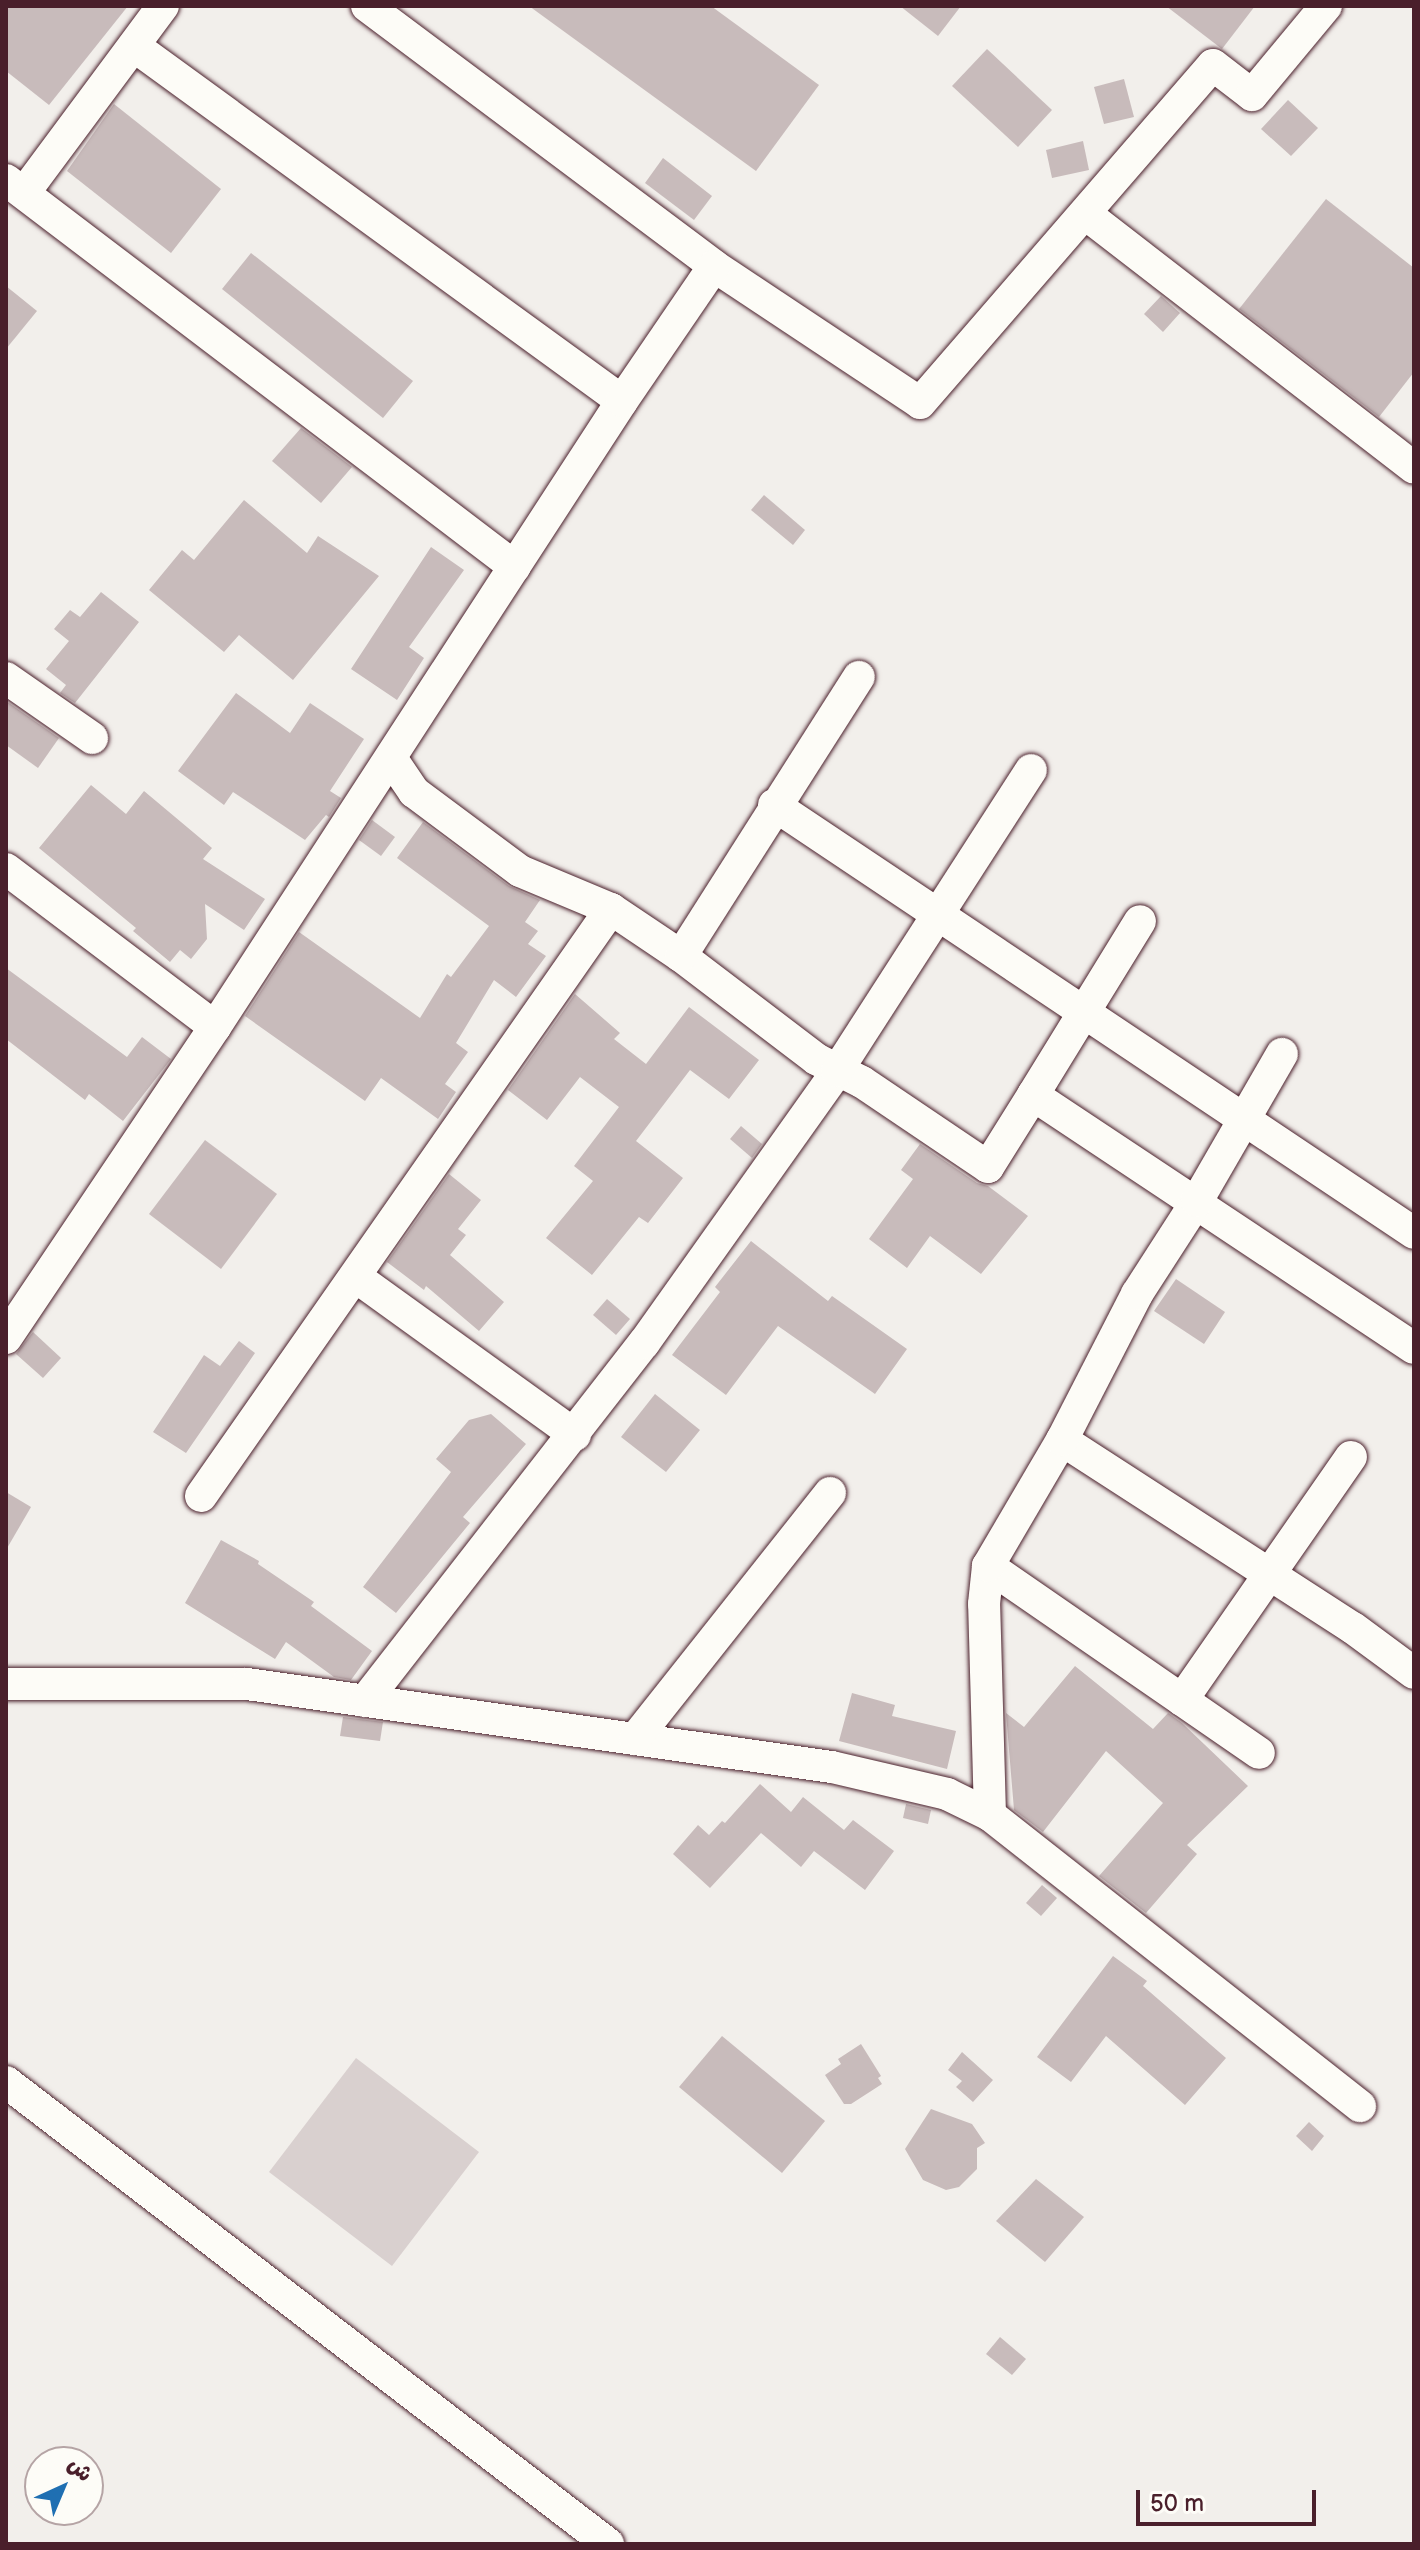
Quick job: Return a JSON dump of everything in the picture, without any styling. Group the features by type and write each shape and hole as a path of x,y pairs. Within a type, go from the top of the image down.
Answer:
{"street":[{"path":"163,6 134,46 15,186 515,567"},
{"path":"367,6 714,266 920,403 1087,215 1213,65 1252,95 1326,6"},
{"path":"134,46 622,401"},
{"path":"1087,215 1414,468"},
{"path":"6,1338 215,1027 622,401 714,266"},
{"path":"681,956 774,805 859,677"},
{"path":"6,678 92,738"},
{"path":"391,758 414,792 520,871 611,909 681,956 837,1071 862,1082 988,1167 1140,921"},
{"path":"365,1701 575,1435 837,1071 1031,770"},
{"path":"774,805 1414,1233"},
{"path":"6,869 215,1027"},
{"path":"201,1496 611,909"},
{"path":"990,1815 984,1604 988,1566 1062,1440 1137,1294 1197,1201 1282,1054"},
{"path":"1033,1095 1197,1201 1414,1348"},
{"path":"356,1277 575,1435"},
{"path":"1062,1440 1269,1574 1414,1673"},
{"path":"1182,1700 1351,1457"},
{"path":"635,1739 830,1493"},
{"path":"988,1566 1259,1753"},
{"path":"6,1684 247,1684 832,1767 947,1794 990,1815 1360,2106"},
{"path":"6,2082 608,2544"}],"shaded area":[{"path":"356,2058 479,2152 392,2266 269,2172"}],"building":[{"path":"6,6 128,6 49,105 6,71"},
{"path":"529,6 711,6 819,85 756,171"},
{"path":"900,6 961,6 938,36"},
{"path":"1166,6 1255,6 1222,49"},
{"path":"987,49 1052,110 1018,147 952,86"},
{"path":"1124,79 1134,117 1104,124 1094,87"},
{"path":"1288,100 1318,128 1291,156 1261,129"},
{"path":"114,104 221,189 171,253 67,171"},
{"path":"1083,141 1089,170 1052,178 1046,150"},
{"path":"663,158 712,196 694,220 645,183"},
{"path":"1326,199 1414,268 1414,372 1379,417 1239,309"},
{"path":"251,253 413,381 383,418 222,289"},
{"path":"6,286 37,311 6,349"},
{"path":"1161,296 1180,313 1163,332 1144,314"},
{"path":"301,428 352,467 321,503 272,461"},
{"path":"764,495 805,530 793,545 751,510"},
{"path":"244,500 307,553 318,536 379,576 293,680 239,635 224,652 149,590 182,550 194,560"},
{"path":"431,547 464,570 409,647 424,658 397,700 351,669"},
{"path":"101,592 139,622 75,703 60,693 66,685 46,669 69,641 54,629 70,610 80,617"},
{"path":"236,693 290,733 310,703 364,739 330,791 341,798 329,817 326,815 305,840 233,792 224,805 178,771"},
{"path":"6,701 59,738 38,768 6,745"},
{"path":"91,785 126,814 144,791 212,848 203,859 265,899 244,930 205,904 207,939 191,959 180,950 170,962 133,931 136,928 39,848"},
{"path":"372,820 395,837 381,856 359,840"},
{"path":"423,822 509,886 540,900 525,922 538,931 528,944 546,956 516,997 494,980 456,1043 468,1052 445,1084 456,1092 438,1119 381,1078 365,1101 245,1016 299,932 420,1018 447,974 451,977 489,926 397,858"},
{"path":"6,968 127,1057 142,1037 171,1059 123,1121 89,1094 85,1100 6,1039"},
{"path":"575,994 620,1033 614,1039 646,1064 689,1007 759,1060 729,1099 690,1070 636,1141 683,1178 648,1223 639,1217 592,1275 546,1238 593,1181 574,1166 619,1107 580,1077 547,1120 508,1090"},
{"path":"741,1126 762,1144 752,1158 730,1139"},
{"path":"205,1140 277,1194 221,1269 149,1214"},
{"path":"920,1144 977,1183 988,1186 1028,1216 981,1274 930,1236 907,1268 869,1239 913,1179 901,1170"},
{"path":"449,1174 481,1200 458,1229 466,1235 450,1255 504,1302 479,1331 426,1286 424,1290 387,1262"},
{"path":"751,1241 828,1301 832,1296 907,1349 875,1394 778,1326 726,1395 672,1355 720,1292 715,1287"},
{"path":"1176,1279 1225,1312 1204,1344 1154,1311"},
{"path":"607,1299 630,1319 616,1335 593,1315"},
{"path":"33,1332 61,1358 43,1378 16,1354"},
{"path":"239,1341 255,1353 186,1453 153,1432 204,1355 220,1366"},
{"path":"655,1394 700,1430 666,1472 621,1437"},
{"path":"491,1414 526,1444 463,1517 470,1523 396,1613 363,1587 451,1472 436,1459 469,1420"},
{"path":"6,1492 31,1507 6,1550"},
{"path":"221,1540 259,1561 258,1564 314,1602 311,1606 372,1651 351,1680 334,1677 286,1642 275,1659 185,1603"},
{"path":"1075,1666 1153,1729 1168,1713 1248,1786 1187,1845 1197,1854 1146,1913 1099,1876 1163,1803 1106,1751 1043,1832 1014,1810 1006,1713 1024,1727"},
{"path":"852,1693 895,1705 892,1716 956,1731 947,1769 839,1741"},
{"path":"343,1717 383,1722 380,1741 340,1736"},
{"path":"760,1784 791,1812 803,1797 844,1830 853,1820 894,1851 865,1890 814,1851 801,1867 761,1833 710,1888 673,1854 698,1825 709,1835 722,1821 725,1823"},
{"path":"906,1804 931,1810 928,1824 903,1818"},
{"path":"1042,1885 1057,1898 1041,1916 1026,1903"},
{"path":"1113,1956 1147,1981 1143,1986 1226,2058 1185,2105 1106,2036 1071,2082 1037,2057"},
{"path":"722,2036 825,2121 782,2173 679,2087"},
{"path":"861,2044 881,2076 878,2078 882,2084 851,2104 844,2104 825,2075 841,2064 838,2059"},
{"path":"962,2052 993,2080 973,2102 956,2087 962,2081 948,2070"},
{"path":"931,2109 972,2124 985,2143 977,2148 977,2169 959,2187 946,2190 923,2180 905,2149"},
{"path":"1309,2122 1324,2136 1312,2151 1296,2136"},
{"path":"1036,2179 1084,2217 1045,2262 996,2221"},
{"path":"1000,2337 1026,2359 1012,2375 986,2354"}]}
